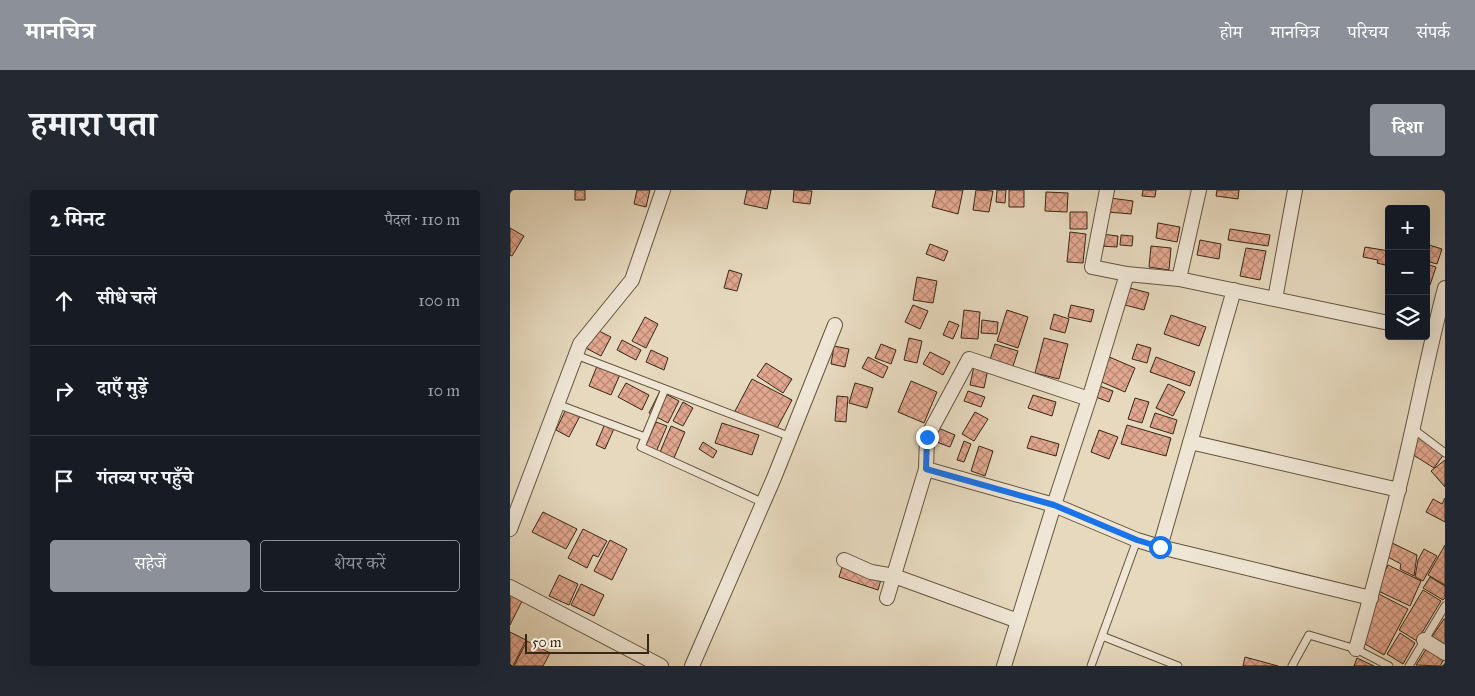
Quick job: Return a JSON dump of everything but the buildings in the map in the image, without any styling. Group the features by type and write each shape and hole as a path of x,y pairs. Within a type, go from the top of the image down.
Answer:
{"street":[{"path":"510,529 580,344 632,280 663,190"},
{"path":"1107,190 1092,267 1127,274 1179,279 1385,323"},
{"path":"1179,279 1199,190"},
{"path":"1275,299 1295,190"},
{"path":"1004,666 1127,274"},
{"path":"1430,332 1445,288"},
{"path":"1160,547 1234,290"},
{"path":"692,666 764,503 835,326"},
{"path":"1356,648 1371,598 1398,490 1428,340"},
{"path":"887,598 926,469 927,437 969,359 1089,399"},
{"path":"1190,442 1398,490"},
{"path":"926,469 1054,505 1137,540 1160,547 1371,598"},
{"path":"844,560 871,572 894,576 1018,621"},
{"path":"510,587 661,666"},
{"path":"1424,640 1445,653"}],"lane":[{"path":"576,355 791,437"},
{"path":"665,389 641,447 764,503"},
{"path":"557,404 645,437"},
{"path":"1412,428 1445,453"},
{"path":"1091,666 1137,540"},
{"path":"1409,666 1445,606"},
{"path":"1292,666 1309,635 1356,648 1389,666"},
{"path":"1102,636 1167,664 1178,666"}],"route":[{"path":"927,437 926,469 1054,505 1137,540 1160,547"}]}
